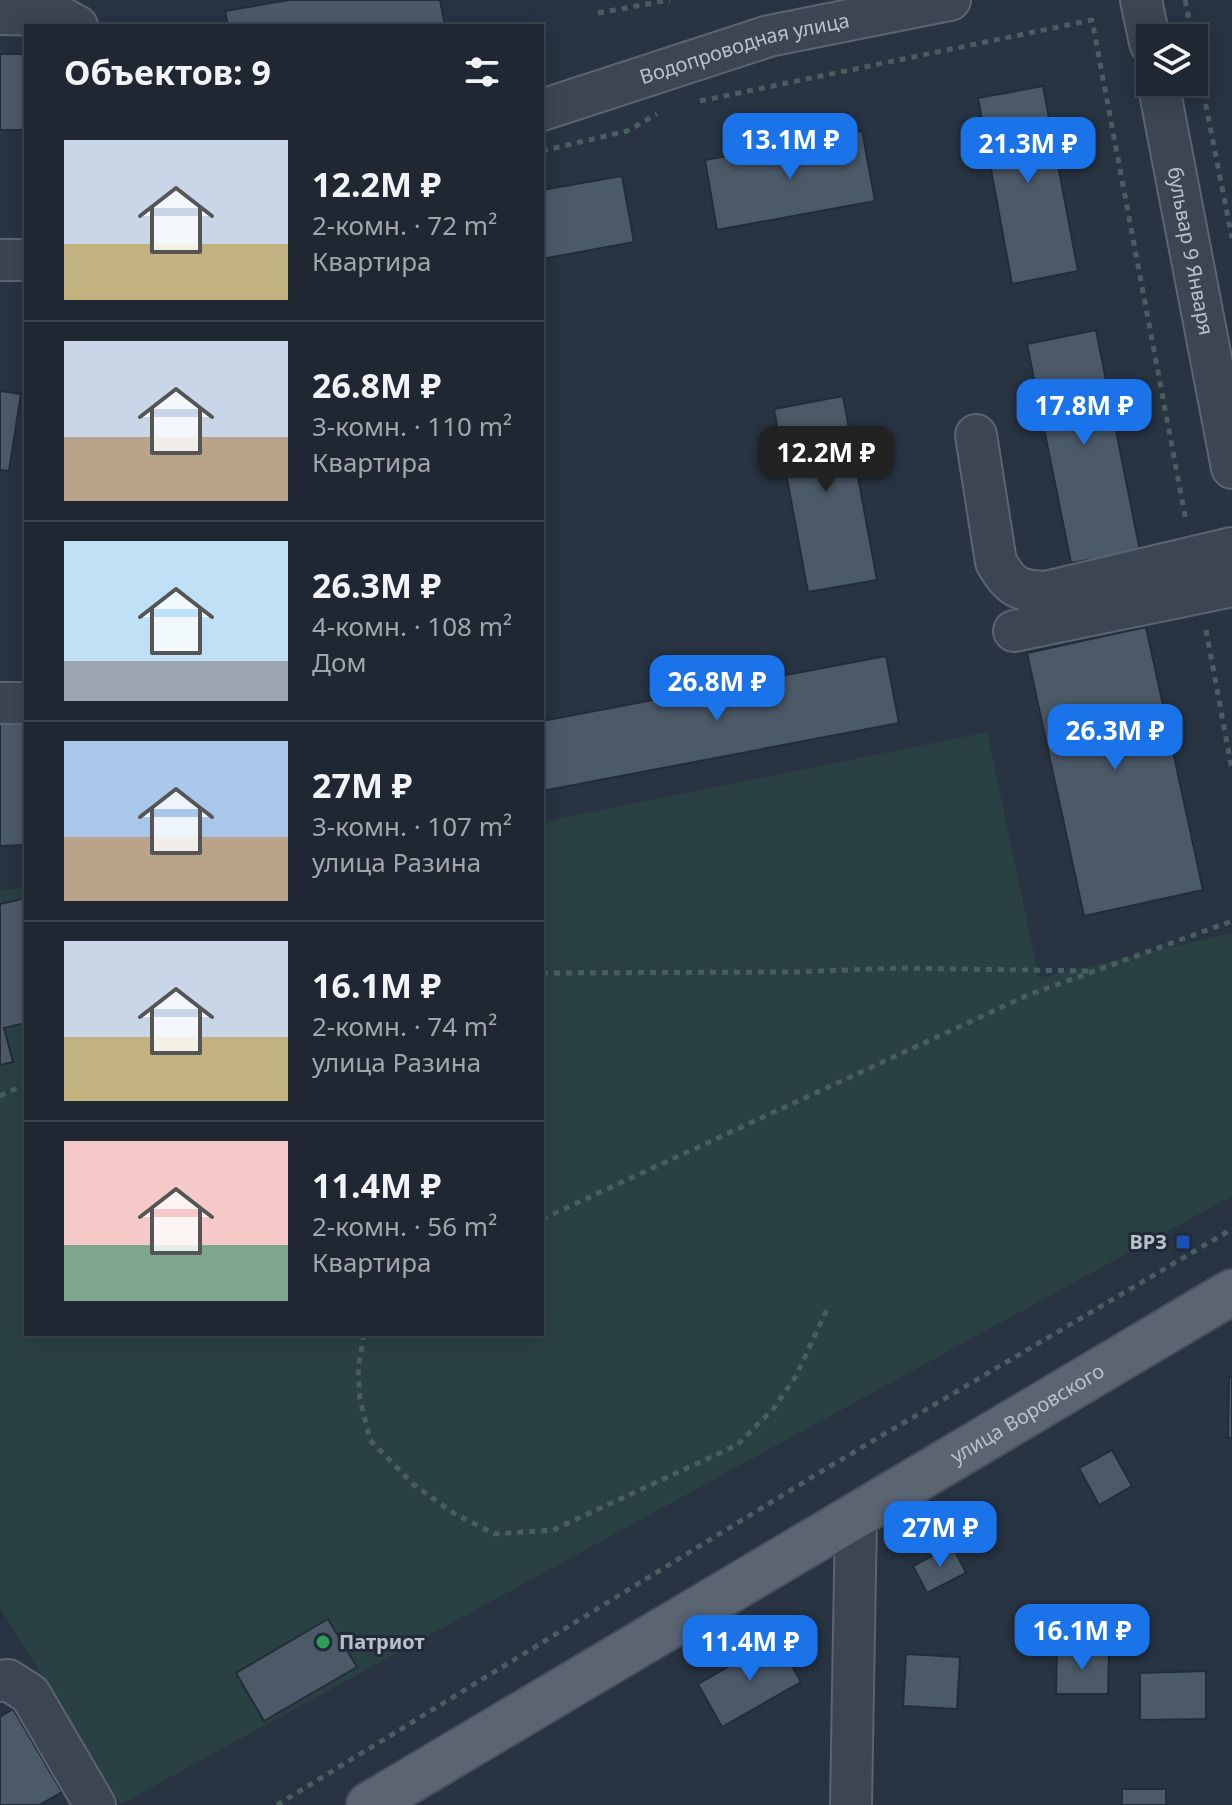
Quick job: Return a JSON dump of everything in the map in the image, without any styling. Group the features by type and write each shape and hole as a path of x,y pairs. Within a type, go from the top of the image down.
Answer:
{"main road":[{"name":"улица Воровского","path":"369,1805 1232,1292"}],"street":[{"name":"Водопроводная улица","path":"544,109 769,36 950,0"},
{"path":"1141,0 1146,24"},
{"path":"0,14 57,15 73,24"},
{"name":"бульвар 9 Января","path":"1161,96 1226,391 1232,468"},
{"path":"0,260 24,260"},
{"path":"976,435 996,562 1006,580 1023,591 1046,592 1208,579"},
{"path":"1014,631 1208,579 1232,548"},
{"path":"0,703 24,703"},
{"path":"851,1805 856,1515"},
{"path":"0,1681 8,1680 30,1694 95,1805"}],"path":[{"path":"598,13 670,0"},
{"path":"1185,0 1190,24"},
{"path":"688,103 1092,20 1208,579 1232,770"},
{"path":"1204,96 1232,238"},
{"path":"544,151 627,131 661,112"},
{"path":"544,1218 1026,996 1232,921"},
{"path":"544,973 792,972 901,968 1094,971"},
{"path":"0,1096 24,1085"},
{"path":"277,1805 827,1468 1232,1229"},
{"path":"364,1336 358,1368 360,1399 370,1440 413,1484 455,1514 495,1534 553,1530 737,1445 774,1408 796,1376 828,1307"}],"green space":[{"path":"987,732 1039,978 1232,933 1232,1196 121,1804 0,1608 0,890 24,888 24,1336 544,1336 544,822"}],"building":[{"path":"289,0 440,0 445,24 228,24 225,11"},
{"path":"0,54 24,54 24,130 0,130"},
{"path":"1043,86 1078,271 1012,284 978,98"},
{"path":"862,131 875,201 717,230 705,160"},
{"path":"622,176 634,242 544,259 544,190"},
{"path":"1096,330 1140,551 1071,563 1027,344"},
{"path":"0,391 21,394 9,471 0,470"},
{"path":"843,396 877,580 808,592 774,409"},
{"path":"1146,627 1203,890 1084,916 1027,653"},
{"path":"886,656 899,723 544,791 544,721"},
{"path":"0,717 24,717 24,845 0,846"},
{"path":"24,898 24,1023 4,1028 13,1062 0,1065 0,904"},
{"path":"1229,1377 1232,1377 1232,1438 1228,1438"},
{"path":"1112,1450 1132,1486 1099,1505 1079,1468"},
{"path":"952,1545 966,1573 927,1593 913,1566"},
{"path":"328,1619 357,1667 264,1721 236,1673"},
{"path":"777,1639 801,1682 722,1727 698,1684"},
{"path":"1057,1651 1109,1651 1108,1694 1056,1694"},
{"path":"906,1654 960,1657 957,1709 903,1706"},
{"path":"1206,1671 1206,1719 1140,1720 1140,1673"},
{"path":"13,1709 62,1792 39,1805 0,1805 0,1717"},
{"path":"1122,1789 1166,1789 1166,1805 1122,1805"}],"place":[{"name":"ВРЗ","path":"1183,1242"},
{"name":"Патриот","path":"323,1642"}]}
